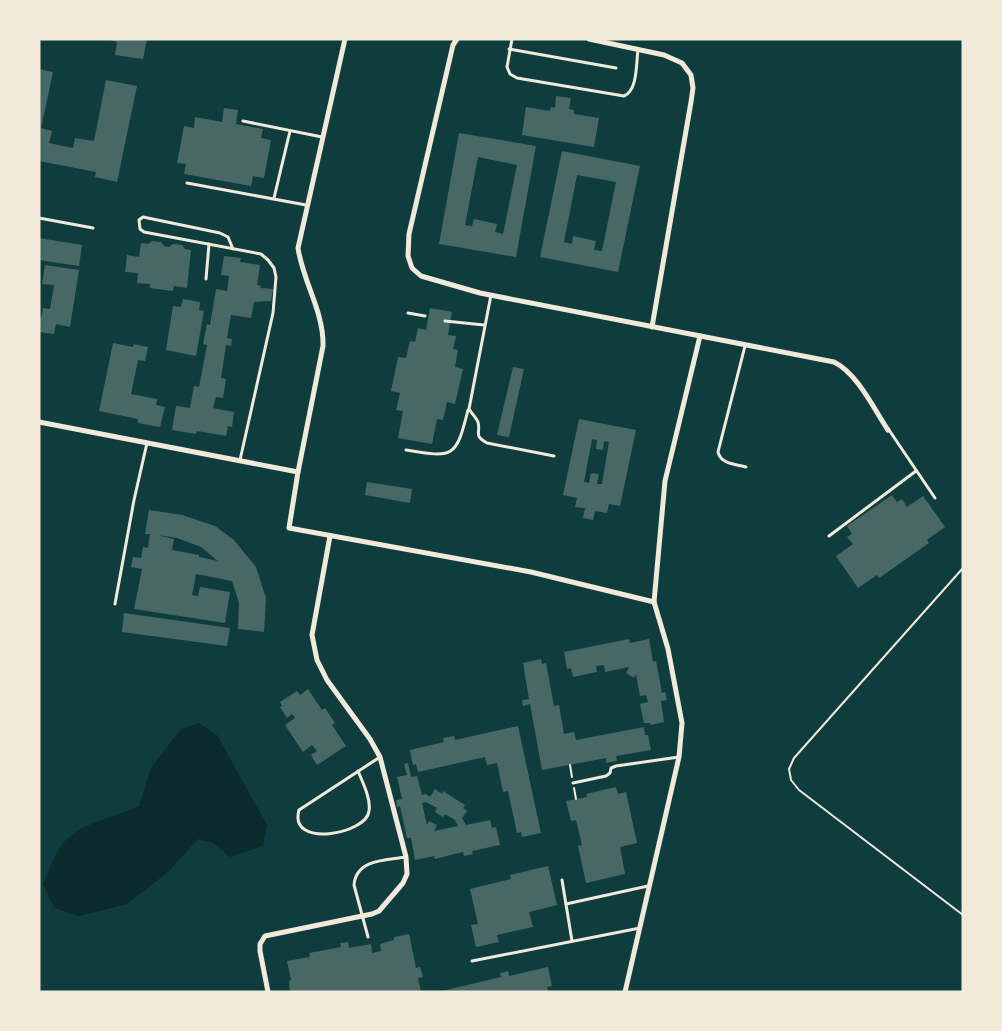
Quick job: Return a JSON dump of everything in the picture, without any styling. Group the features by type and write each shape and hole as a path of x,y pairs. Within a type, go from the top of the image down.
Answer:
{"street":[{"path":"345,39 298,248 301,267 324,330 323,346 289,528 531,572 654,602"},
{"path":"457,39 453,45 412,223 408,256 412,268 421,276 491,295 834,362 842,366 852,377 888,430"},
{"path":"590,39 664,55 682,63 691,75 693,88 652,327"},
{"path":"626,992 648,886 679,757 682,723 668,649 654,602 665,482 700,336"},
{"path":"39,422 298,472"},
{"path":"268,992 260,951 260,944 265,936 363,916 379,910 403,883 407,874 406,857 380,758 370,739 327,680 317,660 312,636 330,536"}],"lane":[{"path":"512,39 507,67 510,74 517,78 624,96 629,94 633,88 638,50"},
{"path":"509,49 616,68"},
{"path":"243,121 322,137"},
{"path":"274,198 290,131"},
{"path":"187,183 306,205"},
{"path":"233,249 228,237 220,233 143,217 139,220 140,229 144,232 233,249 261,254 274,268 276,277 273,313 240,460"},
{"path":"39,218 93,228"},
{"path":"206,279 209,244"},
{"path":"406,450 435,455 450,453 459,444 469,409 491,295"},
{"path":"408,313 425,316"},
{"path":"446,321 484,325"},
{"path":"745,346 718,452 723,461 746,467"},
{"path":"469,409 477,421 479,438 487,443 554,456"},
{"path":"888,430 935,498"},
{"path":"115,604 147,443"},
{"path":"829,536 916,471"},
{"path":"573,783 606,776 610,773 611,768 616,766 679,757"},
{"path":"358,771 366,790 370,811 366,821 353,828 318,835 300,826 297,818 299,810 358,771 380,758"},
{"path":"369,937 354,885 355,877 360,868 368,864 406,857"},
{"path":"562,880 572,941"},
{"path":"566,904 648,886"},
{"path":"472,961 640,928"}],"path":[{"path":"963,568 794,758 789,769 791,780 799,790 963,915"}],"water":[{"path":"199,723 217,735 267,825 263,846 230,857 213,843 198,839 168,872 127,904 79,916 54,908 43,884 64,842 81,829 139,806 151,768 181,729"}],"building":[{"path":"107,39 147,39 143,59 115,55 117,42"},
{"path":"39,69 53,72 41,128 52,131 49,143 73,148 75,138 94,141 106,80 137,86 117,182 95,177 96,172 39,161"},
{"path":"556,96 571,98 569,109 574,110 574,114 599,118 594,147 522,135 526,107 550,111 551,107 555,108"},
{"path":"224,108 238,110 236,124 263,129 261,138 271,140 264,178 253,176 251,186 184,174 186,164 177,163 184,126 194,128 195,117 222,122"},
{"path":"459,133 536,146 516,257 439,244","holes":["478,157 517,165 503,234 495,232 497,224 474,219 472,226 465,225"]},
{"path":"562,151 640,166 618,272 540,257","holes":["577,175 616,182 602,251 594,250 596,241 573,236 572,244 564,242"]},
{"path":"39,238 82,245 79,266 39,260"},
{"path":"152,241 161,242 164,246 169,247 173,244 182,245 185,249 191,250 187,288 174,286 173,291 150,288 150,284 137,283 138,273 125,272 127,255 139,257 141,243 148,244"},
{"path":"224,256 241,258 240,262 260,265 257,285 261,286 260,288 273,289 271,301 254,302 251,318 231,315 227,338 232,339 231,346 226,345 221,378 226,379 223,398 216,397 213,408 234,412 232,427 228,426 226,436 172,430 176,406 190,408 194,386 199,387 207,345 203,344 207,324 210,325 216,289 227,291 229,276 221,275"},
{"path":"45,265 79,270 70,327 56,324 54,334 39,332 39,318 41,318 43,308 50,309 54,285 42,284"},
{"path":"183,299 200,302 199,310 204,311 196,356 166,350 173,306 181,307"},
{"path":"430,308 452,312 448,335 456,336 453,349 458,350 455,367 463,369 455,404 447,402 443,420 437,419 432,444 398,438 403,411 396,410 400,393 391,391 398,357 406,358 410,341 415,342 418,328 426,330"},
{"path":"113,343 148,347 145,361 138,360 131,394 157,399 156,405 165,407 160,427 138,423 138,419 99,411"},
{"path":"513,367 524,369 509,437 497,435"},
{"path":"579,419 636,430 620,506 609,504 607,513 595,511 593,520 583,518 585,508 575,507 577,498 563,495","holes":["592,439 597,440 596,449 603,450 604,441 609,442 602,484 597,484 599,474 591,473 589,483 584,482"]},
{"path":"367,482 412,489 410,503 365,495"},
{"path":"892,495 897,502 902,499 907,507 923,496 945,527 927,540 929,543 879,578 877,575 858,588 836,556 853,544 847,537 852,534 847,526"},
{"path":"149,510 182,515 215,526 234,540 256,567 266,598 264,632 238,629 239,603 232,581 196,574 192,595 198,596 200,587 230,592 225,623 134,609 142,569 131,567 133,557 141,558 143,547 148,548 150,534 145,534","holes":["157,535 177,538 201,547 218,561 172,550 174,539"]},
{"path":"124,613 230,628 227,646 122,632"},
{"path":"629,639 630,643 649,639 662,693 665,692 667,700 661,701 664,722 651,725 644,723 640,704 648,702 646,695 640,696 636,674 634,678 626,673 629,667 605,672 604,665 596,666 597,672 573,677 571,668 567,669 564,652"},
{"path":"541,659 542,664 546,663 554,706 559,705 564,734 574,732 576,740 644,727 651,750 616,756 617,761 606,763 606,758 542,770 530,704 523,706 522,700 529,699 523,663"},
{"path":"308,689 322,710 325,708 335,723 332,725 346,746 317,765 311,755 317,751 312,745 303,752 285,725 295,718 292,714 287,718 280,707 282,706 280,702 297,691 300,695"},
{"path":"518,726 541,833 522,837 521,832 517,833 508,791 503,792 497,763 487,765 485,757 418,772 416,764 413,765 410,750 444,742 443,738 454,736 455,740"},
{"path":"408,763 411,777 417,776 422,795 426,794 430,797 435,789 442,794 443,791 465,805 463,808 467,811 462,818 466,825 490,820 492,828 496,827 500,845 472,851 473,854 464,856 463,852 435,859 434,856 415,860 411,838 407,838 400,806 397,807 396,800 402,799 397,777 407,775 404,764","holes":["426,802 437,808 435,812 443,817 445,814 455,820 458,826 434,831 437,825 429,821 427,825 422,803"]},
{"path":"616,787 618,794 626,792 637,843 620,847 625,874 586,883 578,846 582,845 576,820 571,821 566,801 587,797 586,794"},
{"path":"548,866 557,905 529,912 533,927 497,935 499,942 476,947 471,925 478,924 470,889 511,879 510,875"},
{"path":"409,934 416,968 420,967 423,977 418,978 421,992 290,992 289,981 291,980 287,961 310,957 309,953 341,947 340,943 348,942 349,948 371,944 372,953 381,951 380,944 394,940 394,937"},
{"path":"548,967 552,986 547,987 549,992 438,992 501,977 500,973 508,971 509,976"}]}
